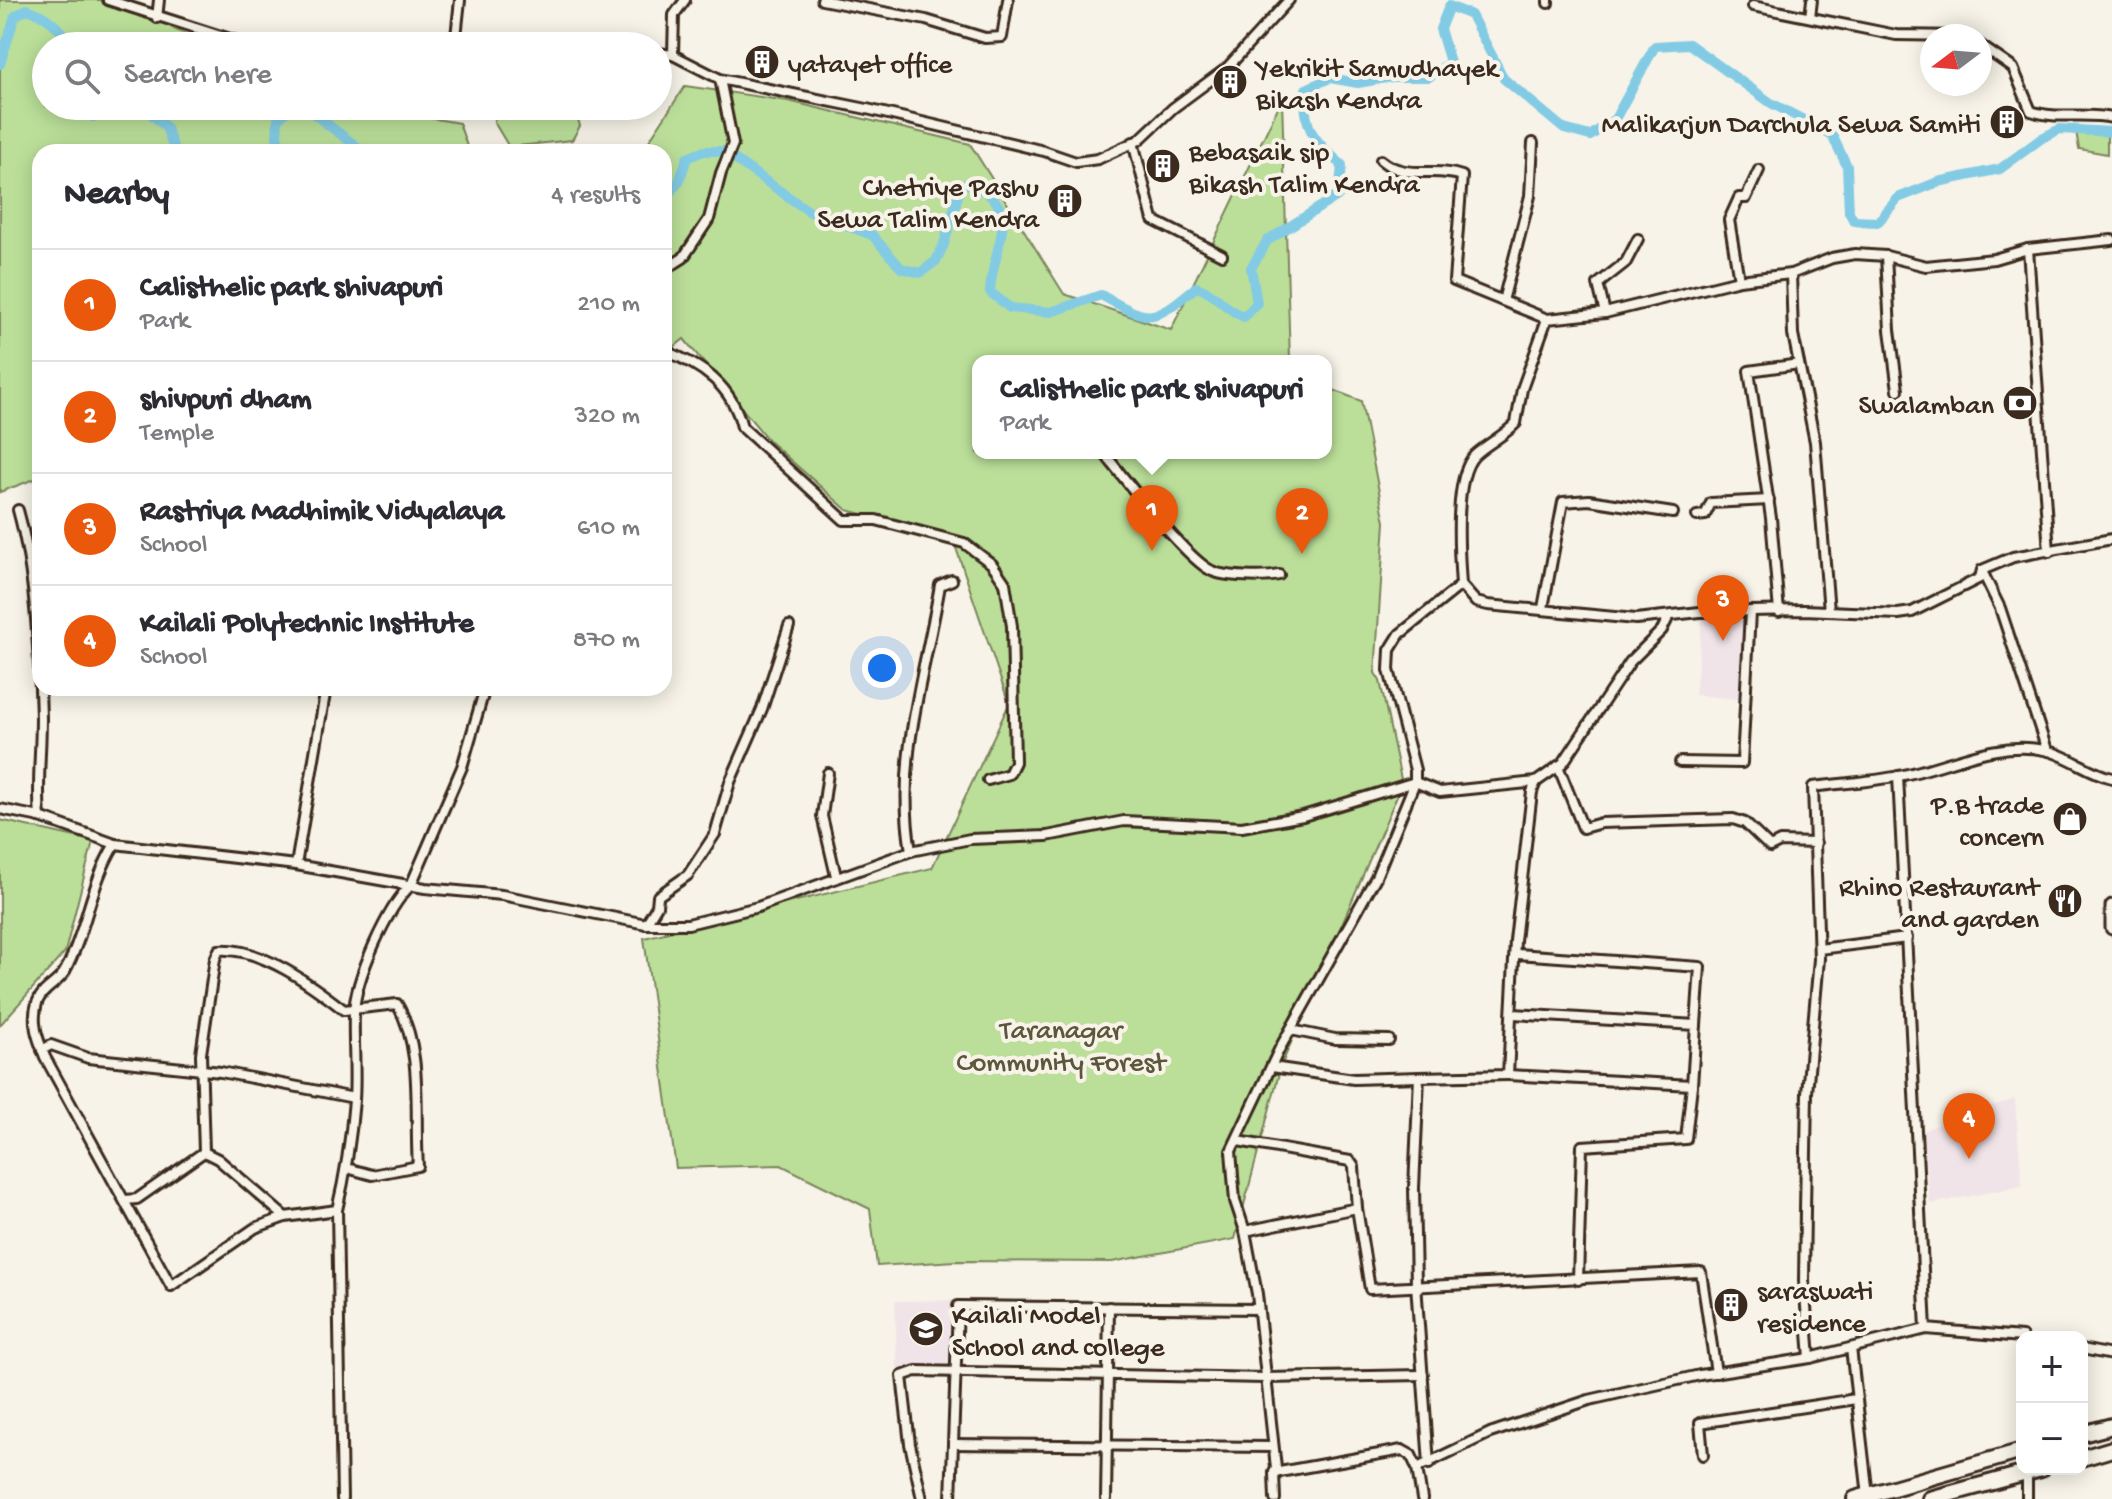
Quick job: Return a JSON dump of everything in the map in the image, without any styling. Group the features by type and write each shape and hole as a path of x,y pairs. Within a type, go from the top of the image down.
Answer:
{"highway":[{"path":"2088,1432 2112,1426"},
{"path":"2088,1456 2112,1449"},
{"path":"1861,1497 2016,1453"},
{"path":"1930,1499 2019,1475"}],"street":[{"path":"108,0 204,32"},
{"path":"157,18 159,0"},
{"path":"457,32 460,0"},
{"path":"685,0 674,15 673,55 720,79 897,116 1044,151 1076,162 1098,159 1133,142 1227,68 1289,0"},
{"path":"822,0 926,20 985,38 1002,37 1008,0"},
{"path":"1810,17 1812,0"},
{"path":"1753,6 1831,24 1896,35 1920,35"},
{"path":"1992,53 2013,68 2031,111 2046,116 2086,114 2112,118"},
{"path":"672,265 683,258 709,219 721,173 733,144 720,79"},
{"path":"1133,142 1153,220 1222,255"},
{"path":"1503,301 1530,196 1533,143"},
{"path":"1381,160 1398,171 1462,176 1454,281 1547,319 1605,313 1739,280 1791,274 1832,258 1855,254 1886,256 1926,266 1994,259 2028,249 2112,240"},
{"path":"1739,280 1729,220 1739,198 1746,198 1759,170"},
{"path":"1605,313 1598,284 1626,262 1638,239"},
{"path":"2028,249 2049,552"},
{"path":"1886,256 1890,330 1898,390"},
{"path":"1791,274 1793,334 1815,442 1829,611"},
{"path":"1547,319 1522,389 1516,423 1474,456 1463,474 1459,541 1461,585 1476,602 1636,619 1750,612 1912,612 1980,578 1982,570"},
{"path":"672,355 714,376 737,408 742,427 844,520 876,520 964,543 992,564 1005,583 1012,626 1015,762 1009,774 988,780"},
{"path":"1779,612 1769,500 1749,371 1799,364"},
{"path":"1109,459 1144,502 1212,571 1267,577 1279,575"},
{"path":"1543,608 1563,502 1589,500 1673,513"},
{"path":"1697,516 1705,515 1711,503 1769,500"},
{"path":"18,510 26,539 32,599"},
{"path":"1982,570 2013,557 2112,539"},
{"path":"1982,570 2000,608 2047,750"},
{"path":"911,851 904,780 910,729 940,585 952,580"},
{"path":"1275,1499 1273,1447 1258,1309 1230,1162 1272,1067 1376,877 1415,782 1415,770 1389,670 1390,650 1400,634 1461,585"},
{"path":"1680,762 1742,763 1750,612"},
{"path":"0,809 40,817 115,844 296,865 411,885 502,895 646,924 688,924 758,907 911,851 970,839 1047,836 1124,821 1242,827 1303,816 1415,782 1440,792 1536,782 1558,766 1639,650 1662,630 1669,616"},
{"path":"646,924 657,906 658,896 688,875 715,834 727,790 762,709 789,626"},
{"path":"39,696 37,788 40,817"},
{"path":"296,865 325,696"},
{"path":"342,1499 337,1210 347,1168 354,1098 354,1011 372,948 400,896 411,885 462,767 483,696"},
{"path":"1810,1358 1804,1281 1807,1093 1819,949 1813,787 1898,776 1941,766 1981,751 2015,747 2047,750 2112,778"},
{"path":"1558,766 1583,828 1601,823 1733,819 1745,823 1770,847 1780,842 1816,843"},
{"path":"828,773 822,816 836,876"},
{"path":"1898,776 1926,1329"},
{"path":"1508,1075 1517,954 1515,941 1532,792 1536,782"},
{"path":"115,844 99,870 76,950 61,977 43,991 37,1005 35,1032 171,1286 255,1228 285,1217 337,1210"},
{"path":"2112,906 2112,928"},
{"path":"1819,949 1907,938"},
{"path":"204,1152 204,1021 219,950 257,958 295,977 344,1010 397,1004 405,1016 414,1057 418,1166 372,1175 347,1168"},
{"path":"1517,954 1700,967 1686,1139 1582,1146 1578,1280"},
{"path":"1513,1014 1696,1025"},
{"path":"1291,1030 1335,1039 1389,1040"},
{"path":"42,1050 51,1045 88,1058 203,1071 316,1088 354,1098"},
{"path":"1272,1067 1354,1079 1508,1075 1692,1085"},
{"path":"1419,1077 1414,1188 1416,1284 1429,1464"},
{"path":"1238,1141 1350,1161 1354,1167 1370,1289 1416,1284 1578,1280 1701,1272 1716,1373"},
{"path":"124,1198 127,1202 137,1199 204,1152"},
{"path":"204,1152 218,1159 285,1217"},
{"path":"1245,1231 1357,1208"},
{"path":"951,1499 956,1309 963,1304 1258,1309"},
{"path":"1106,1499 1109,1307"},
{"path":"1417,1468 1490,1433 1589,1400 1716,1373 1810,1358 1926,1329 2016,1336"},
{"path":"1851,1348 1861,1497"},
{"path":"2088,1350 2112,1355"},
{"path":"922,1499 910,1444 902,1376 916,1371 1265,1378 1423,1375"},
{"path":"1703,1455 1700,1423 1856,1399"},
{"path":"953,1444 1273,1447"},
{"path":"1274,1473 1402,1450 1411,1455 1417,1468 1422,1499"},
{"path":"2027,1499 2033,1475"}],"shaded area":[{"path":"1746,617 1747,664 1738,699 1695,695 1702,618"},
{"path":"2015,1099 2022,1186 1930,1204 1923,1131 1955,1117"},
{"name":"Kailali Model School and college","path":"956,1300 953,1370 897,1368 895,1301"}],"green space":[{"path":"0,0 126,0 181,32 32,32 32,120 441,120 459,123 466,144 32,144 32,480 0,492"},
{"name":"Taranagar Community Forest","path":"685,86 788,101 970,144 1064,294 1171,330 1282,99 1290,355 972,355 972,459 1332,459 1332,389 1361,401 1385,522 1375,673 1380,681 1402,784 1281,1066 1235,1239 1112,1262 956,1261 877,1266 870,1209 781,1165 676,1168 644,938 932,868 1009,704 955,545 915,527 847,510 769,441 684,339 672,349 672,144 647,144 663,120 672,120 672,106"},
{"path":"578,120 580,126 572,140 507,144 494,122"},
{"path":"2076,131 2107,134 2107,154 2079,149"},
{"path":"0,820 93,841 65,952 0,1025"}],"waterway":[{"path":"672,189 679,182 687,158 704,151 723,151 810,212 872,235 901,268 920,273 936,261 960,189 967,183 986,192 997,203 1002,215 1000,244 990,292 1010,308 1051,312 1101,295 1131,311 1151,315 1169,308 1196,287 1244,317 1257,303 1251,268 1267,241 1339,195 1342,165 1312,132 1306,114 1306,89 1330,78 1358,83 1392,77 1429,77 1450,62 1440,29 1449,6 1471,15 1504,79 1564,129 1590,136 1615,119 1655,46 1689,44 1771,103 1832,135 1847,166 1849,212 1854,221 1878,222 1898,198 1938,182 2000,169 2042,138 2060,129 2112,132"},
{"path":"0,64 15,16 27,9 53,23 61,32"},
{"path":"158,120 166,127 172,144"},
{"path":"278,120 277,137 280,144"},
{"path":"322,120 353,144"}],"place":[{"name":"yatayet office","path":"762,62"},
{"name":"Yekrikit Samudhayek Bikash Kendra","path":"1230,82"},
{"name":"Malikarjun Darchula Sewa Samiti","path":"2007,122"},
{"name":"Bebasaik sip Bikash Talim Kendra","path":"1163,166"},
{"name":"Chetriye Pashu Sewa Talim Kendra","path":"1065,201"},
{"name":"Swalamban","path":"2020,403"},
{"name":"Calisthelic park shivapuri","path":"1152,551"},
{"name":"shivpuri dham","path":"1302,554"},
{"name":"Rastriya Madhimik Vidyalaya","path":"1723,641"},
{"name":"P.B trade concern","path":"2070,819"},
{"name":"Rhino Restaurant and garden","path":"2065,901"},
{"name":"Kailali Polytechnic Institute","path":"1969,1159"},
{"name":"saraswati residence","path":"1731,1305"},
{"name":"Kailali Model School and college","path":"926,1329"}]}
